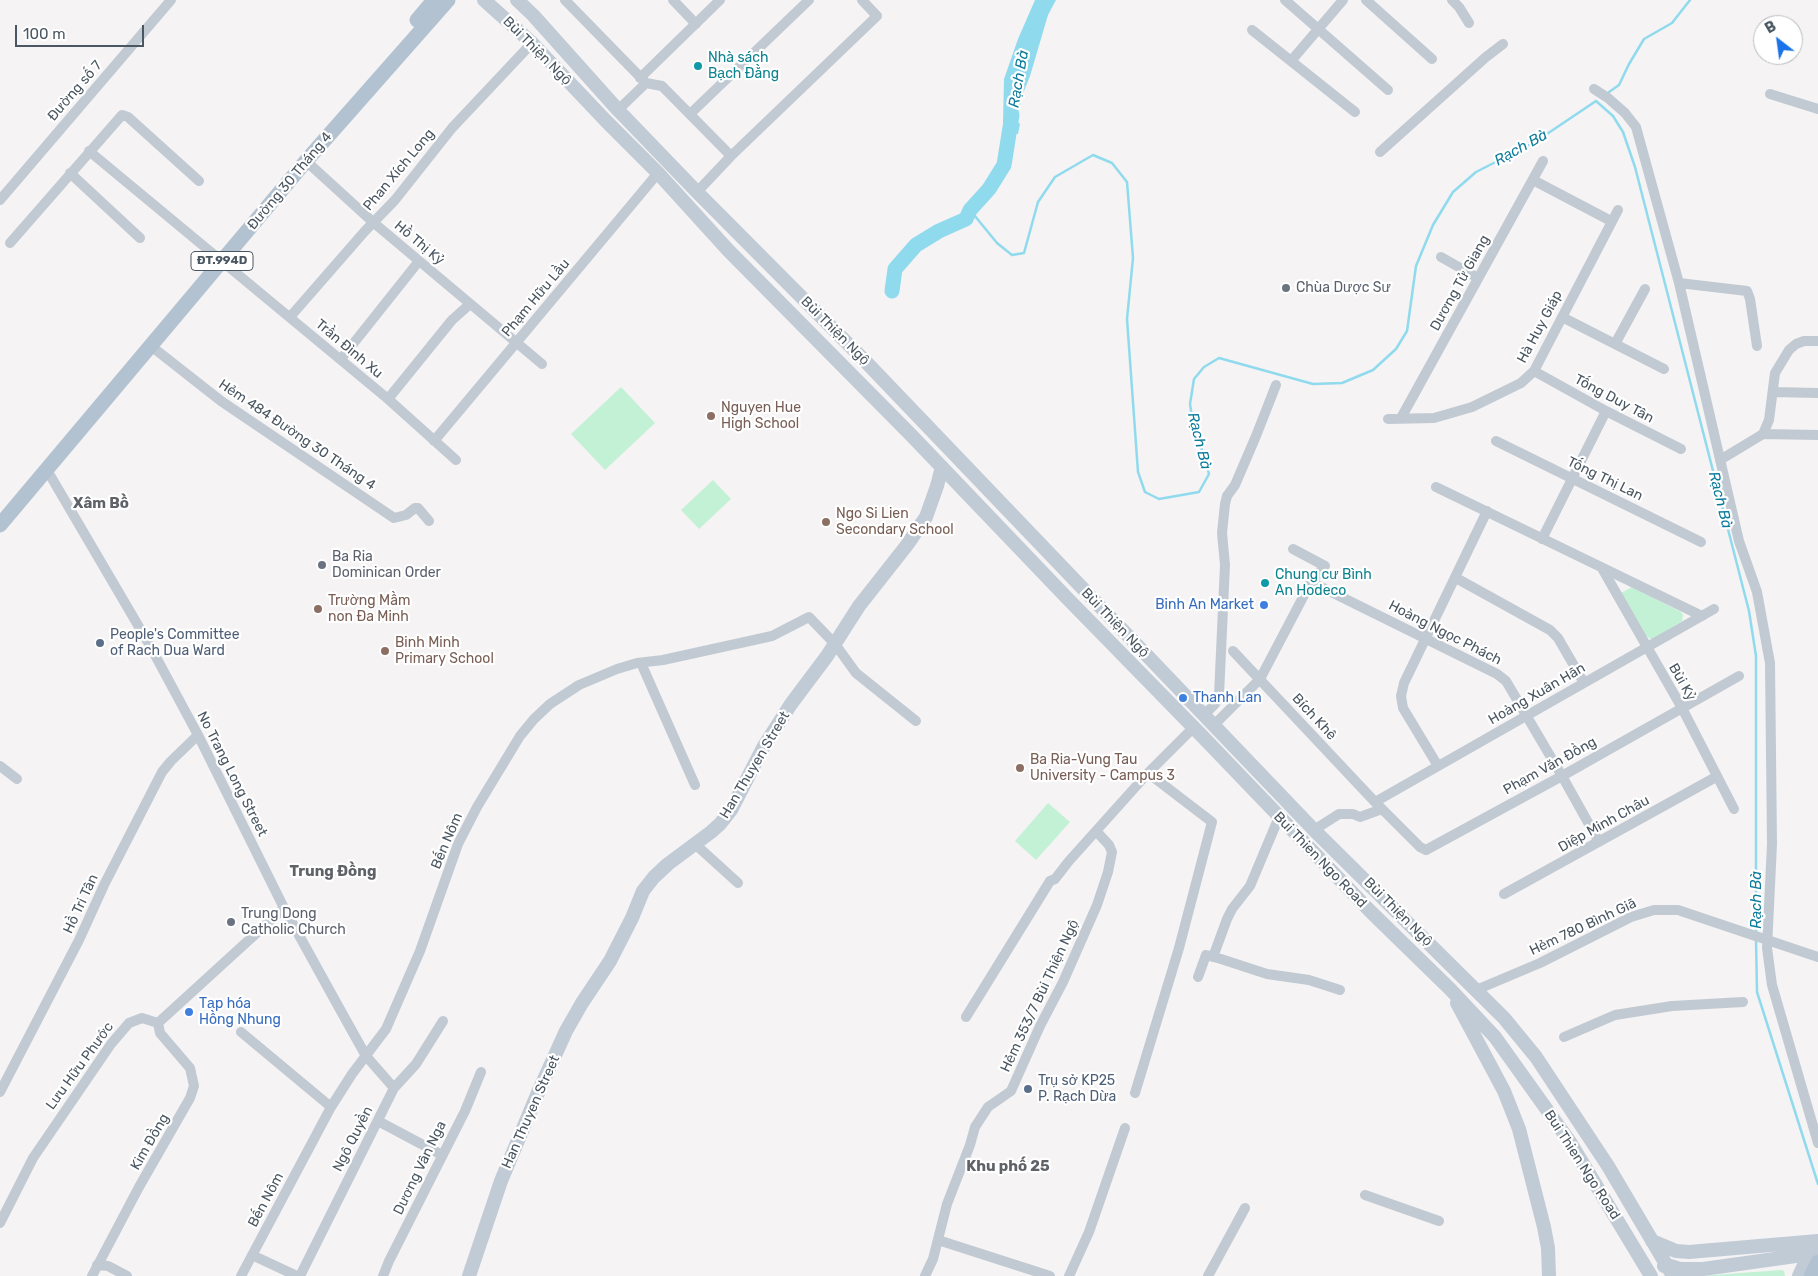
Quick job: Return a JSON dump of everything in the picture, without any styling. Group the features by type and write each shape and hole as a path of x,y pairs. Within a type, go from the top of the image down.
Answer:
{"main road":[{"name":"Đường 30 Tháng 4","path":"54,453 151,346 293,162 434,0"},
{"name":"Đường 30 Tháng 4","path":"0,510 42,467 218,259 448,0"},
{"name":"Bùi Thiện Ngộ","path":"484,0 532,43 728,250 942,466 1198,732"},
{"name":"Bùi Thiện Ngộ","path":"517,0 533,15 618,110 820,316 1314,830 1504,1018 1536,1057 1608,1166 1670,1270"},
{"path":"606,121 618,110"},
{"path":"806,330 820,316"},
{"name":"Han Thuyen Street","path":"469,1276 501,1181 537,1095 570,1024 610,961 648,884 668,864 720,824 731,810 764,746 791,704 835,644 858,606 907,545 926,516 942,466"},
{"name":"Đường 30 Tháng 4","path":"0,525 42,467"},
{"path":"972,498 984,487"},
{"path":"1198,732 1209,720"},
{"name":"Bui Thien Ngo Road","path":"1198,732 1370,911 1450,989 1495,1037 1570,1142 1651,1275"},
{"name":"Bui Thien Ngo Road","path":"1450,989 1504,1091 1519,1129 1544,1227 1548,1248 1549,1276"},
{"path":"1636,1250 1653,1241 1676,1251 1688,1252 1816,1248"},
{"path":"1651,1275 1670,1270 1703,1269 1816,1248"},
{"path":"1799,1276 1816,1248"},
{"path":"1811,1276 1816,1248"}],"street":[{"name":"Đường số 7","path":"0,200 171,0"},
{"path":"565,0 643,80 662,86 731,156"},
{"path":"673,0 696,24"},
{"path":"618,110 643,80 720,0"},
{"path":"690,114 809,0"},
{"path":"697,192 731,156 877,16 862,0"},
{"path":"1285,0 1388,90"},
{"path":"1291,61 1343,0"},
{"path":"1366,0 1432,59"},
{"path":"1452,0 1469,23"},
{"path":"1252,30 1355,112"},
{"name":"Phan Xích Long","path":"290,317 365,231 395,200 452,128 532,43"},
{"path":"1380,152 1486,56 1503,44"},
{"path":"1594,89 1614,103 1636,127 1678,283 1739,541 1757,592 1770,663 1772,844 1768,940 1772,985 1818,1143"},
{"path":"1770,94 1818,109"},
{"path":"10,243 119,116 125,114 199,181"},
{"name":"Trần Đình Xu","path":"89,151 341,359 456,460"},
{"name":"Hồ Thị Kỷ","path":"306,161 374,223 542,364"},
{"name":"Dương Tử Giang","path":"1402,418 1543,161"},
{"path":"70,174 140,238"},
{"name":"Phạm Hữu Lầu","path":"434,440 658,174"},
{"path":"1533,180 1611,221"},
{"name":"Hà Huy Giáp","path":"1388,419 1434,418 1472,407 1521,383 1534,371 1618,210"},
{"path":"1441,257 1478,278"},
{"path":"341,359 419,261"},
{"path":"1678,283 1747,291 1757,346"},
{"path":"1615,344 1645,289"},
{"path":"388,399 452,320 470,304"},
{"path":"1562,318 1664,369"},
{"path":"1763,434 1770,420 1775,373 1789,350 1796,344 1804,341 1818,341"},
{"name":"Hẻm 484 Đường 30 Tháng 4","path":"151,346 221,401 394,518 406,515 415,508 418,508 430,521"},
{"name":"Tống Duy Tân","path":"1534,371 1606,411 1681,449"},
{"path":"1209,720 1219,695 1225,565 1222,533 1225,504 1227,496 1235,485 1276,385"},
{"path":"1773,392 1818,392"},
{"path":"1542,539 1606,411"},
{"path":"1720,460 1763,434 1818,435"},
{"name":"Tống Thị Lan","path":"1496,441 1701,542"},
{"name":"No Trang Long Street","path":"42,467 131,612 198,735 284,908 366,1056 394,1088"},
{"path":"1436,487 1603,570 1702,616"},
{"path":"1438,766 1403,708 1401,696 1404,683 1487,511"},
{"path":"1209,720 1260,679 1311,582 1325,566 1293,550"},
{"name":"Bùi Kỷ","path":"1603,570 1682,708 1734,809"},
{"path":"1456,578 1550,630 1558,638 1584,683"},
{"name":"Hoàng Ngọc Phách","path":"1311,582 1427,638 1497,674 1506,681 1599,842"},
{"name":"Hoàng Xuân Hãn","path":"1378,806 1438,766 1714,609"},
{"name":"Bến Nôm","path":"241,1276 331,1107 352,1074 386,1029 410,976 458,844 477,807 520,736 534,719 565,693 617,669 772,636 809,617 835,644"},
{"path":"835,644 856,673 916,721"},
{"name":"Bích Khê","path":"1233,651 1378,806"},
{"path":"641,663 695,785"},
{"name":"Phạm Văn Đồng","path":"1378,806 1420,848 1426,850 1739,676"},
{"path":"966,1017 1050,881 1055,879 1148,773 1198,732"},
{"name":"Hồ Tri Tân","path":"0,1092 79,940 105,883 162,772 198,735"},
{"path":"0,766 17,778"},
{"path":"1135,1093 1179,948 1212,822 1148,773"},
{"name":"Diệp Minh Châu","path":"1504,894 1716,777"},
{"path":"1314,830 1339,814 1353,814 1360,817 1378,806"},
{"path":"1213,957 1227,919 1232,909 1250,886 1279,817"},
{"name":"Hẻm 353/7 Bùi Thiện Ngộ","path":"925,1276 975,1127 988,1107 1011,1091 1097,905 1108,872 1112,852 1109,845 1096,831"},
{"path":"695,844 738,883"},
{"path":"158,1024 284,908"},
{"name":"Hẻm 780 Bình Giã","path":"1476,990 1540,963 1631,917 1654,910 1678,910 1818,957"},
{"path":"1198,977 1206,955 1267,974 1309,980 1340,990"},
{"path":"1564,1037 1615,1015 1672,1006 1743,1002"},
{"name":"Lưu Hữu Phước","path":"0,1223 33,1158 111,1044 129,1023 142,1018 158,1024"},
{"name":"Ngô Quyền","path":"299,1276 394,1088 416,1064 443,1021"},
{"name":"Kim Đồng","path":"92,1276 190,1098 194,1086 190,1068 160,1032 158,1024"},
{"path":"241,1032 331,1107"},
{"name":"Dương Vân Nga","path":"383,1276 465,1111 481,1072"},
{"path":"378,1121 442,1155"},
{"path":"1069,1276 1088,1232 1124,1128"},
{"path":"1365,1195 1439,1221"},
{"path":"1208,1276 1245,1208"},
{"path":"938,1240 1050,1276"},
{"path":"252,1255 299,1276"},
{"path":"97,1265 108,1266 127,1276"}],"green space":[{"path":"621,387 655,423 605,470 571,434"},
{"path":"713,480 731,499 699,529 681,510"},
{"path":"1632,587 1681,612 1683,615 1682,621 1652,640 1645,635 1621,593"},
{"path":"1048,803 1070,822 1036,860 1015,841"},
{"path":"1782,1270 1785,1276 1700,1276"}],"water":[{"path":"1035,0 1056,0 1048,15 1024,91 1018,113 1017,121 1020,124 1018,134 1005,132 1003,122 1004,79 1018,39"}],"waterway":[{"path":"1609,92 1619,85 1644,39 1672,23 1690,0"},
{"name":"Rạch Bà","path":"970,210 997,243 1012,255 1024,253 1038,202 1055,177 1093,155 1112,163 1127,182 1133,258 1127,319 1138,472 1145,492 1159,499 1199,492 1209,474 1190,404 1194,379 1204,367 1219,358 1313,384 1342,383 1373,370 1396,349 1407,331 1416,266 1433,225 1453,192 1476,172 1535,142 1596,101 1613,116 1623,132 1635,167 1749,611 1756,656 1756,934"},
{"name":"Rạch Bà","path":"892,291 895,269 916,245 939,231 966,219 970,210 989,189 1004,165 1012,115"},
{"name":"Rạch Bà","path":"1756,939 1757,992 1818,1184"}],"place":[{"name":"Nhà sách Bạch Đằng","path":"698,66"},
{"name":"Chùa Dược Sư","path":"1286,288"},
{"name":"Nguyen Hue High School","path":"711,416"},
{"name":"Ngo Si Lien Secondary School","path":"826,522"},
{"name":"Ba Ria Dominican Order","path":"322,565"},
{"name":"Chung cư Bình An Hodeco","path":"1265,583"},
{"name":"Binh An Market","path":"1264,605"},
{"name":"Trường Mầm non Đa Minh","path":"318,609"},
{"name":"People's Committee of Rach Dua Ward","path":"100,643"},
{"name":"Binh Minh Primary School","path":"385,651"},
{"name":"Thanh Lan","path":"1183,698"},
{"name":"Ba Ria-Vung Tau University - Campus 3","path":"1020,768"},
{"name":"Trung Dong Catholic Church","path":"231,922"},
{"name":"Tạp hóa Hồng Nhung","path":"189,1012"},
{"name":"Trụ sở KP25 P. Rạch Dừa","path":"1028,1089"}],"district":[{"name":"Xâm Bồ","path":"101,504"},
{"name":"Trung Đồng","path":"333,872"},
{"name":"Khu phố 25","path":"1008,1167"}]}
